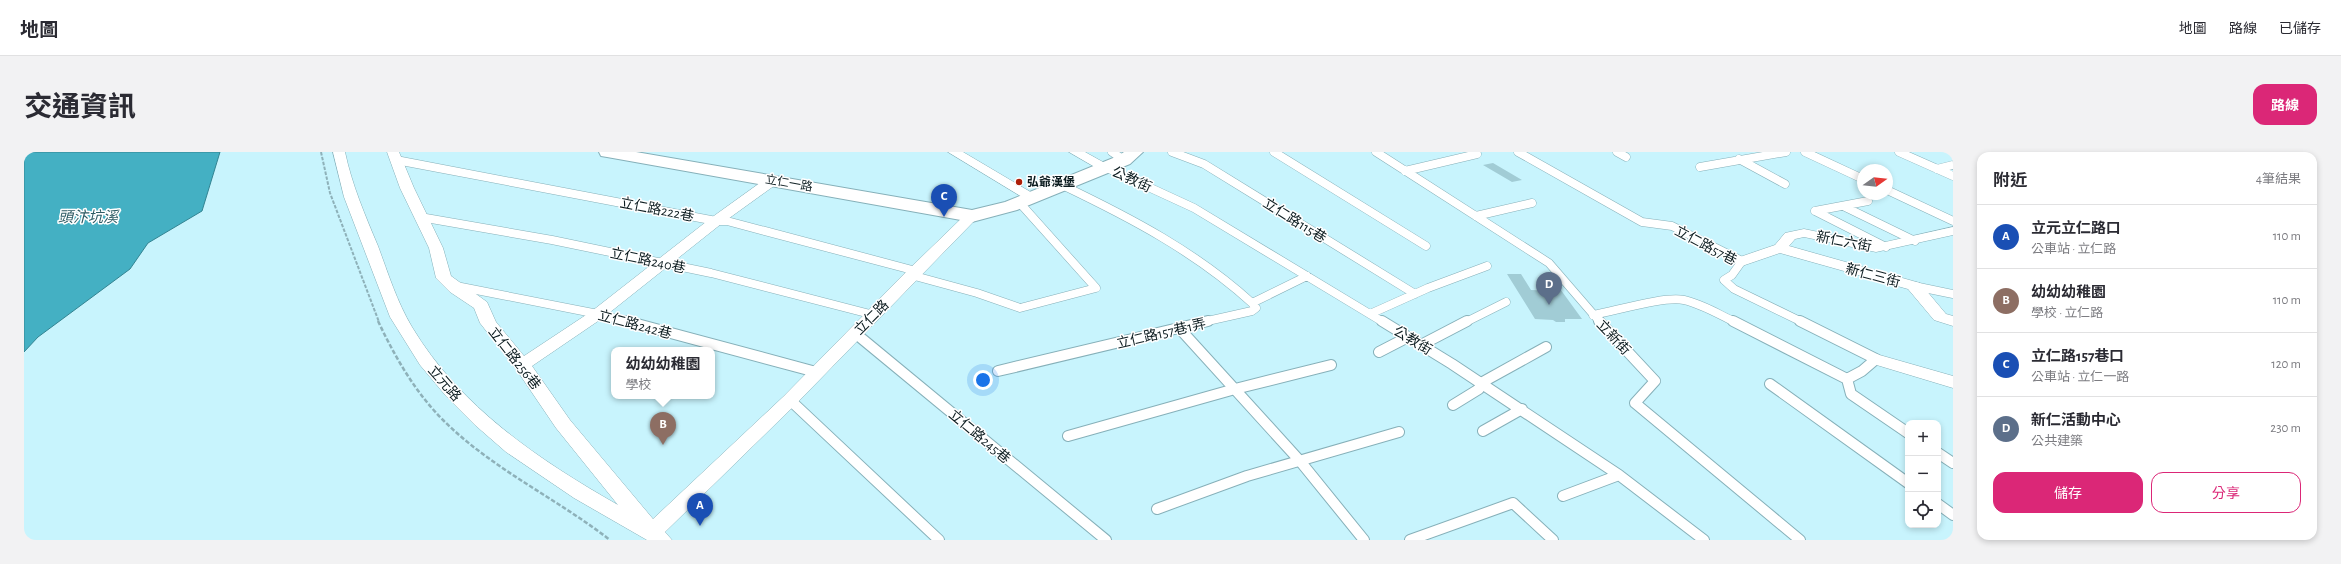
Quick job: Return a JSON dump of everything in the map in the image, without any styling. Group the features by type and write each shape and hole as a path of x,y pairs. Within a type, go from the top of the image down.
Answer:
{"street":[{"name":"立元路","path":"339,152 346,184 355,210 404,326 422,355 445,384 473,413 505,440 568,486 656,536"},
{"name":"立仁一路","path":"606,152 972,216"},
{"path":"954,152 1026,200"},
{"path":"1075,152 1119,158"},
{"name":"立仁路256巷","path":"394,156 420,217 436,248 444,278 451,285 481,304 488,323 522,365 563,424 656,536"},
{"name":"立仁路","path":"656,536 816,372 874,315 913,273 972,216 1026,200 1119,158"},
{"path":"522,365 598,314 716,221 772,180"},
{"name":"新仁六街","path":"1742,261 1780,248 1790,236 1804,233 1876,248 1953,232"},
{"name":"新仁三街","path":"1780,248 1914,286 1940,317 1953,321"},
{"path":"1876,359 1953,382"}],"lane":[{"name":"立仁路115巷","path":"1172,152 1204,164 1416,294"},
{"path":"1274,152 1426,246"},
{"name":"立新街","path":"1376,152 1549,263 1593,315 1655,381 1635,404 1800,540"},
{"name":"立仁路57巷","path":"1518,152 1642,222 1672,226 1742,261 1732,275 1724,280 1734,289 1876,359"},
{"path":"1617,152 1626,157"},
{"path":"1700,167 1786,152"},
{"path":"1804,152 1857,176"},
{"path":"1899,152 1953,176"},
{"path":"1405,171 1477,154"},
{"name":"立仁路222巷","path":"394,156 716,221 741,224 913,273 1020,308 1096,288 1026,200"},
{"name":"公教街","path":"1119,158 1194,208 1408,337 1522,409 1619,475 1704,540"},
{"path":"1739,159 1785,184"},
{"path":"1937,169 1953,165"},
{"path":"1062,185 1130,217 1187,251 1236,287 1252,303"},
{"path":"1893,193 1953,221"},
{"path":"1868,201 1815,211 1886,247"},
{"path":"1476,216 1532,203"},
{"path":"1843,206 1915,241"},
{"name":"立仁路240巷","path":"420,217 552,240 711,273 874,315"},
{"path":"1370,314 1487,266"},
{"name":"立仁路157巷1弄","path":"998,370 1252,311 1256,308 1252,303 1307,276"},
{"name":"立仁路242巷","path":"451,285 598,314 816,372"},
{"path":"1914,286 1953,294"},
{"path":"1593,315 1669,300 1683,300 1700,305 1847,379 1851,394 1905,431"},
{"path":"1421,345 1506,302"},
{"path":"1180,328 1300,461 1364,540"},
{"name":"立仁路245巷","path":"855,333 1106,540"},
{"path":"1379,352 1408,337"},
{"path":"1452,405 1480,389 1481,383 1546,347"},
{"path":"1847,379 1862,371 1876,359"},
{"path":"1068,436 1235,389 1331,365"},
{"path":"1770,384 1905,481"},
{"path":"790,400 939,540"},
{"path":"1483,431 1522,409"},
{"path":"1157,509 1247,476 1399,432"},
{"path":"1941,455 1953,463"},
{"path":"1563,496 1619,475"},
{"path":"1410,540 1513,503 1553,540"},
{"path":"1941,506 1953,515"}],"water":[{"name":"頭汴坑溪","path":"24,152 220,152 202,211 148,243 130,269 38,337 24,352"}],"building":[{"path":"1493,163 1522,180 1512,182 1483,165"},
{"path":"1507,274 1521,274 1531,290 1556,291 1544,275 1550,275 1582,319 1565,319 1565,322 1556,322 1553,320 1535,319"}],"place":[{"name":"弘爺漢堡","path":"1019,182"},
{"name":"立仁路157巷口","path":"944,217"},
{"name":"新仁活動中心","path":"1549,305"},
{"name":"幼幼幼稚園","path":"663,445"},
{"name":"立元立仁路口","path":"700,526"}]}
